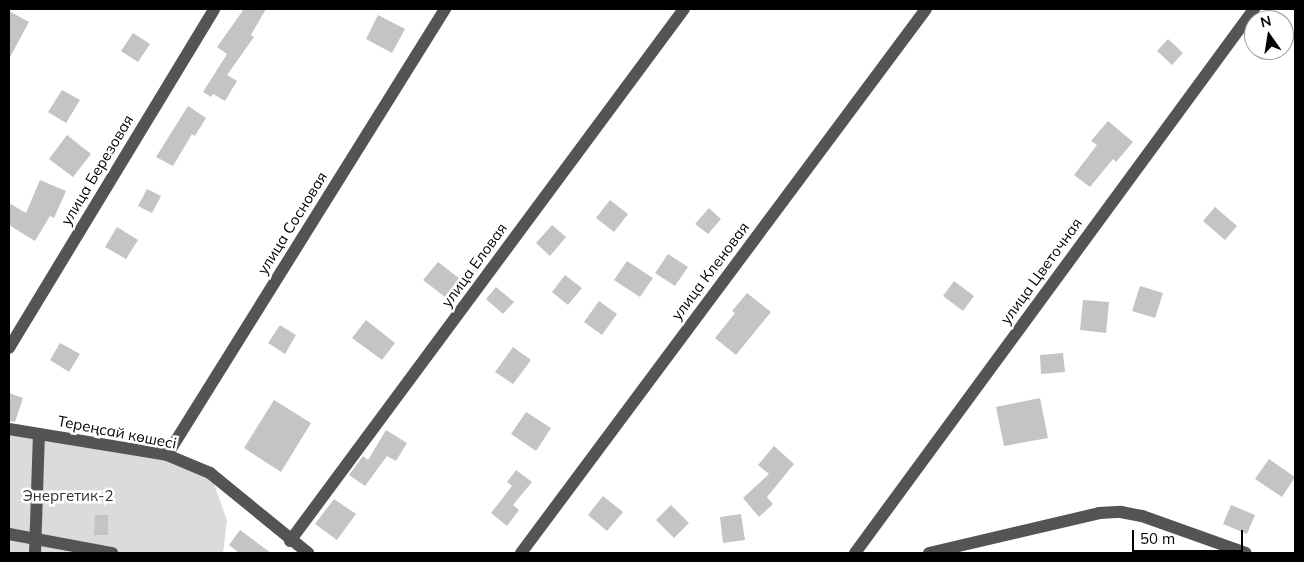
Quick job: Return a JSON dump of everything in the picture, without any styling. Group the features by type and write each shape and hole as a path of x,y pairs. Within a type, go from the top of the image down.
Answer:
{"street":[{"name":"улица Березовая","path":"9,348 214,9"},
{"name":"улица Сосновая","path":"167,455 445,9"},
{"name":"улица Еловая","path":"290,541 684,9"},
{"name":"улица Кленовая","path":"522,553 926,9"},
{"name":"улица Цветочная","path":"854,553 1254,9"},
{"name":"Тереңсай көшесі","path":"9,429 167,455 210,473 290,541 308,553"},
{"path":"35,553 38,434"},
{"path":"929,553 1099,513 1121,512 1142,516 1246,553"},
{"path":"9,534 112,553"}],"green space":[{"name":"Энергетик-2","path":"9,429 167,455 210,473 227,520 223,553 9,553"}],"building":[{"path":"244,9 266,9 251,35 254,37 227,75 237,81 225,101 213,94 211,97 203,92 227,54 217,47"},
{"path":"9,11 29,22 9,59"},
{"path":"378,15 405,29 392,53 366,39"},
{"path":"133,33 150,44 138,62 121,51"},
{"path":"1168,39 1183,53 1172,65 1157,51"},
{"path":"62,90 80,100 66,123 48,112"},
{"path":"188,106 206,118 195,136 192,134 173,166 156,157"},
{"path":"1108,121 1133,142 1116,162 1113,159 1090,187 1074,175 1097,145 1091,141"},
{"path":"67,135 91,154 73,177 49,159"},
{"path":"40,180 66,191 54,218 50,216 35,241 9,225 9,203 26,213"},
{"path":"147,189 161,196 152,213 138,206"},
{"path":"610,200 628,214 614,232 596,218"},
{"path":"1215,207 1237,226 1225,240 1203,221"},
{"path":"709,208 721,219 708,234 695,224"},
{"path":"552,225 566,237 550,256 536,243"},
{"path":"117,227 138,240 126,259 105,247"},
{"path":"668,254 688,267 675,286 655,273"},
{"path":"627,261 653,278 640,297 614,280"},
{"path":"438,262 460,279 445,297 423,280"},
{"path":"565,275 582,288 568,305 552,292"},
{"path":"954,281 974,296 963,311 943,296"},
{"path":"1140,286 1163,293 1155,318 1132,311"},
{"path":"496,287 514,302 503,314 486,299"},
{"path":"747,293 771,312 736,355 715,338 735,313 732,311"},
{"path":"1083,300 1109,302 1106,333 1080,330"},
{"path":"599,301 617,314 602,335 584,322"},
{"path":"366,320 395,343 382,360 352,338"},
{"path":"280,325 296,335 285,354 268,343"},
{"path":"60,343 80,354 69,372 50,360"},
{"path":"513,347 531,360 513,384 495,372"},
{"path":"1063,353 1065,372 1041,374 1040,355"},
{"path":"9,393 23,398 15,422 9,421"},
{"path":"1040,398 1048,438 1004,446 996,407"},
{"path":"274,400 311,423 281,472 244,448"},
{"path":"526,412 551,428 536,451 511,434"},
{"path":"386,430 407,443 396,461 387,456 365,486 349,475 363,456 368,460"},
{"path":"774,446 794,464 767,497 773,504 759,517 743,498 769,474 758,465"},
{"path":"1269,459 1295,477 1282,497 1255,479"},
{"path":"516,470 532,482 513,505 519,510 507,526 491,513 512,486 507,482"},
{"path":"603,496 623,512 607,531 588,515"},
{"path":"334,499 356,514 337,540 315,524"},
{"path":"671,505 689,523 674,538 656,520"},
{"path":"1231,505 1255,515 1247,534 1223,524"},
{"path":"741,514 745,540 723,543 720,517"},
{"path":"95,515 108,515 108,535 94,535"},
{"path":"240,530 271,553 239,553 229,545"}]}
